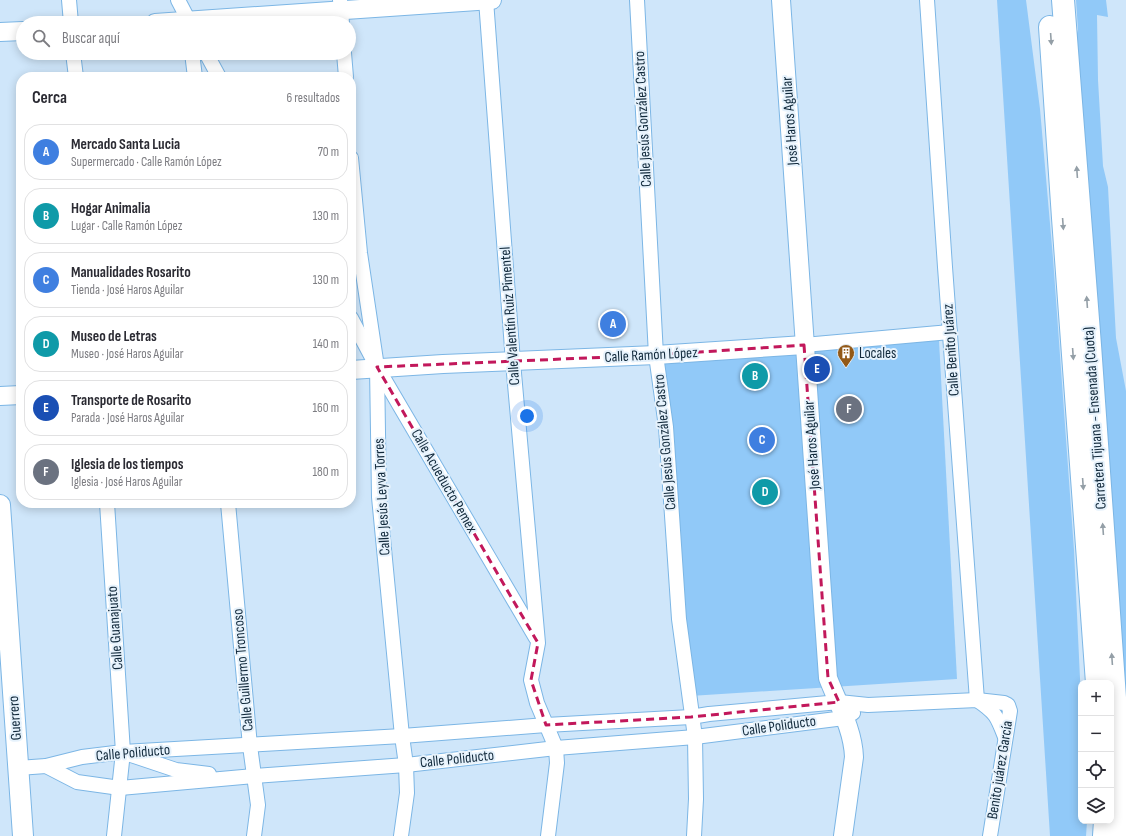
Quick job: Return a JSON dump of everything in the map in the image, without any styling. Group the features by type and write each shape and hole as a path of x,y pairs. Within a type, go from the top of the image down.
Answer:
{"highway":[{"name":"Carretera Tijuana - Ensenada (Cuota)","path":"1048,0 1097,680"},
{"name":"Carretera Tijuana - Ensenada (Cuota)","path":"1064,0 1119,754 1122,836"},
{"path":"1104,836 1105,824"}],"main road":[{"name":"Guerrero","path":"0,505 23,836"}],"street":[{"path":"69,0 70,16"},
{"path":"178,0 186,16"},
{"path":"188,0 189,16"},
{"path":"272,16 488,0"},
{"name":"Calle Valentín Ruiz Pimentel","path":"488,0 513,362 538,643 532,680 537,703 556,748"},
{"name":"Calle Jesús González Castro","path":"637,0 656,355 666,427 679,619 695,737 696,799 694,836"},
{"name":"José Haros Aguilar","path":"781,0 828,678 842,710 852,739 854,757 843,836"},
{"name":"Calle Benito Juárez","path":"927,0 977,700"},
{"path":"0,32 16,31"},
{"path":"74,60 75,72"},
{"path":"193,60 194,72"},
{"path":"210,60 216,72"},
{"path":"345,60 346,72"},
{"name":"Calle Jesús Leyva Torres","path":"356,211 360,253 378,368 379,497 406,765 407,793 401,836"},
{"name":"Calle Acueducto Pemex","path":"356,327 378,368 538,643"},
{"name":"Calle Ramón López","path":"356,370 656,355 804,345 950,332"},
{"path":"0,396 16,395"},
{"name":"Calle Guanajuato","path":"107,508 123,752 114,836"},
{"name":"Calle Guillermo Troncoso","path":"228,508 250,746 258,805 254,836"},
{"path":"977,700 988,707 998,717 1005,738"},
{"name":"Calle Poliducto","path":"46,766 77,782 120,788 229,778 406,765 556,748 695,737 868,705 977,700 1004,703 1008,705"},
{"name":"Benito juárez García","path":"990,836 1010,711 1008,705"},
{"name":"Calle Poliducto","path":"18,768 46,766 82,757 123,752 250,746 546,725 692,717 709,714 842,710"},
{"path":"548,836 557,763 556,748"},
{"path":"123,752 176,770 229,778"}],"highlighted area":[{"path":"804,345 828,678 839,702 691,717 546,725 531,680 538,643 377,367 656,355"}],"shaded area":[{"path":"997,0 1026,0 1040,109 1053,258 1074,550 1080,680 1078,680 1078,824 1087,824 1086,836 1050,836"},
{"path":"1076,0 1106,0 1108,17 1097,15 1098,80 1103,166 1108,187 1116,338 1126,391 1126,706 1074,43 1078,30"},
{"path":"939,340 957,679 690,696 663,360"}],"place":[{"name":"Mercado Santa Lucia","path":"613,324"},
{"name":"Locales","path":"846,368"},
{"name":"Transporte de Rosarito","path":"817,369"},
{"name":"Hogar Animalia","path":"755,376"},
{"name":"Iglesia de los tiempos","path":"849,409"},
{"name":"Manualidades Rosarito","path":"762,440"},
{"name":"Museo de Letras","path":"765,492"}]}
